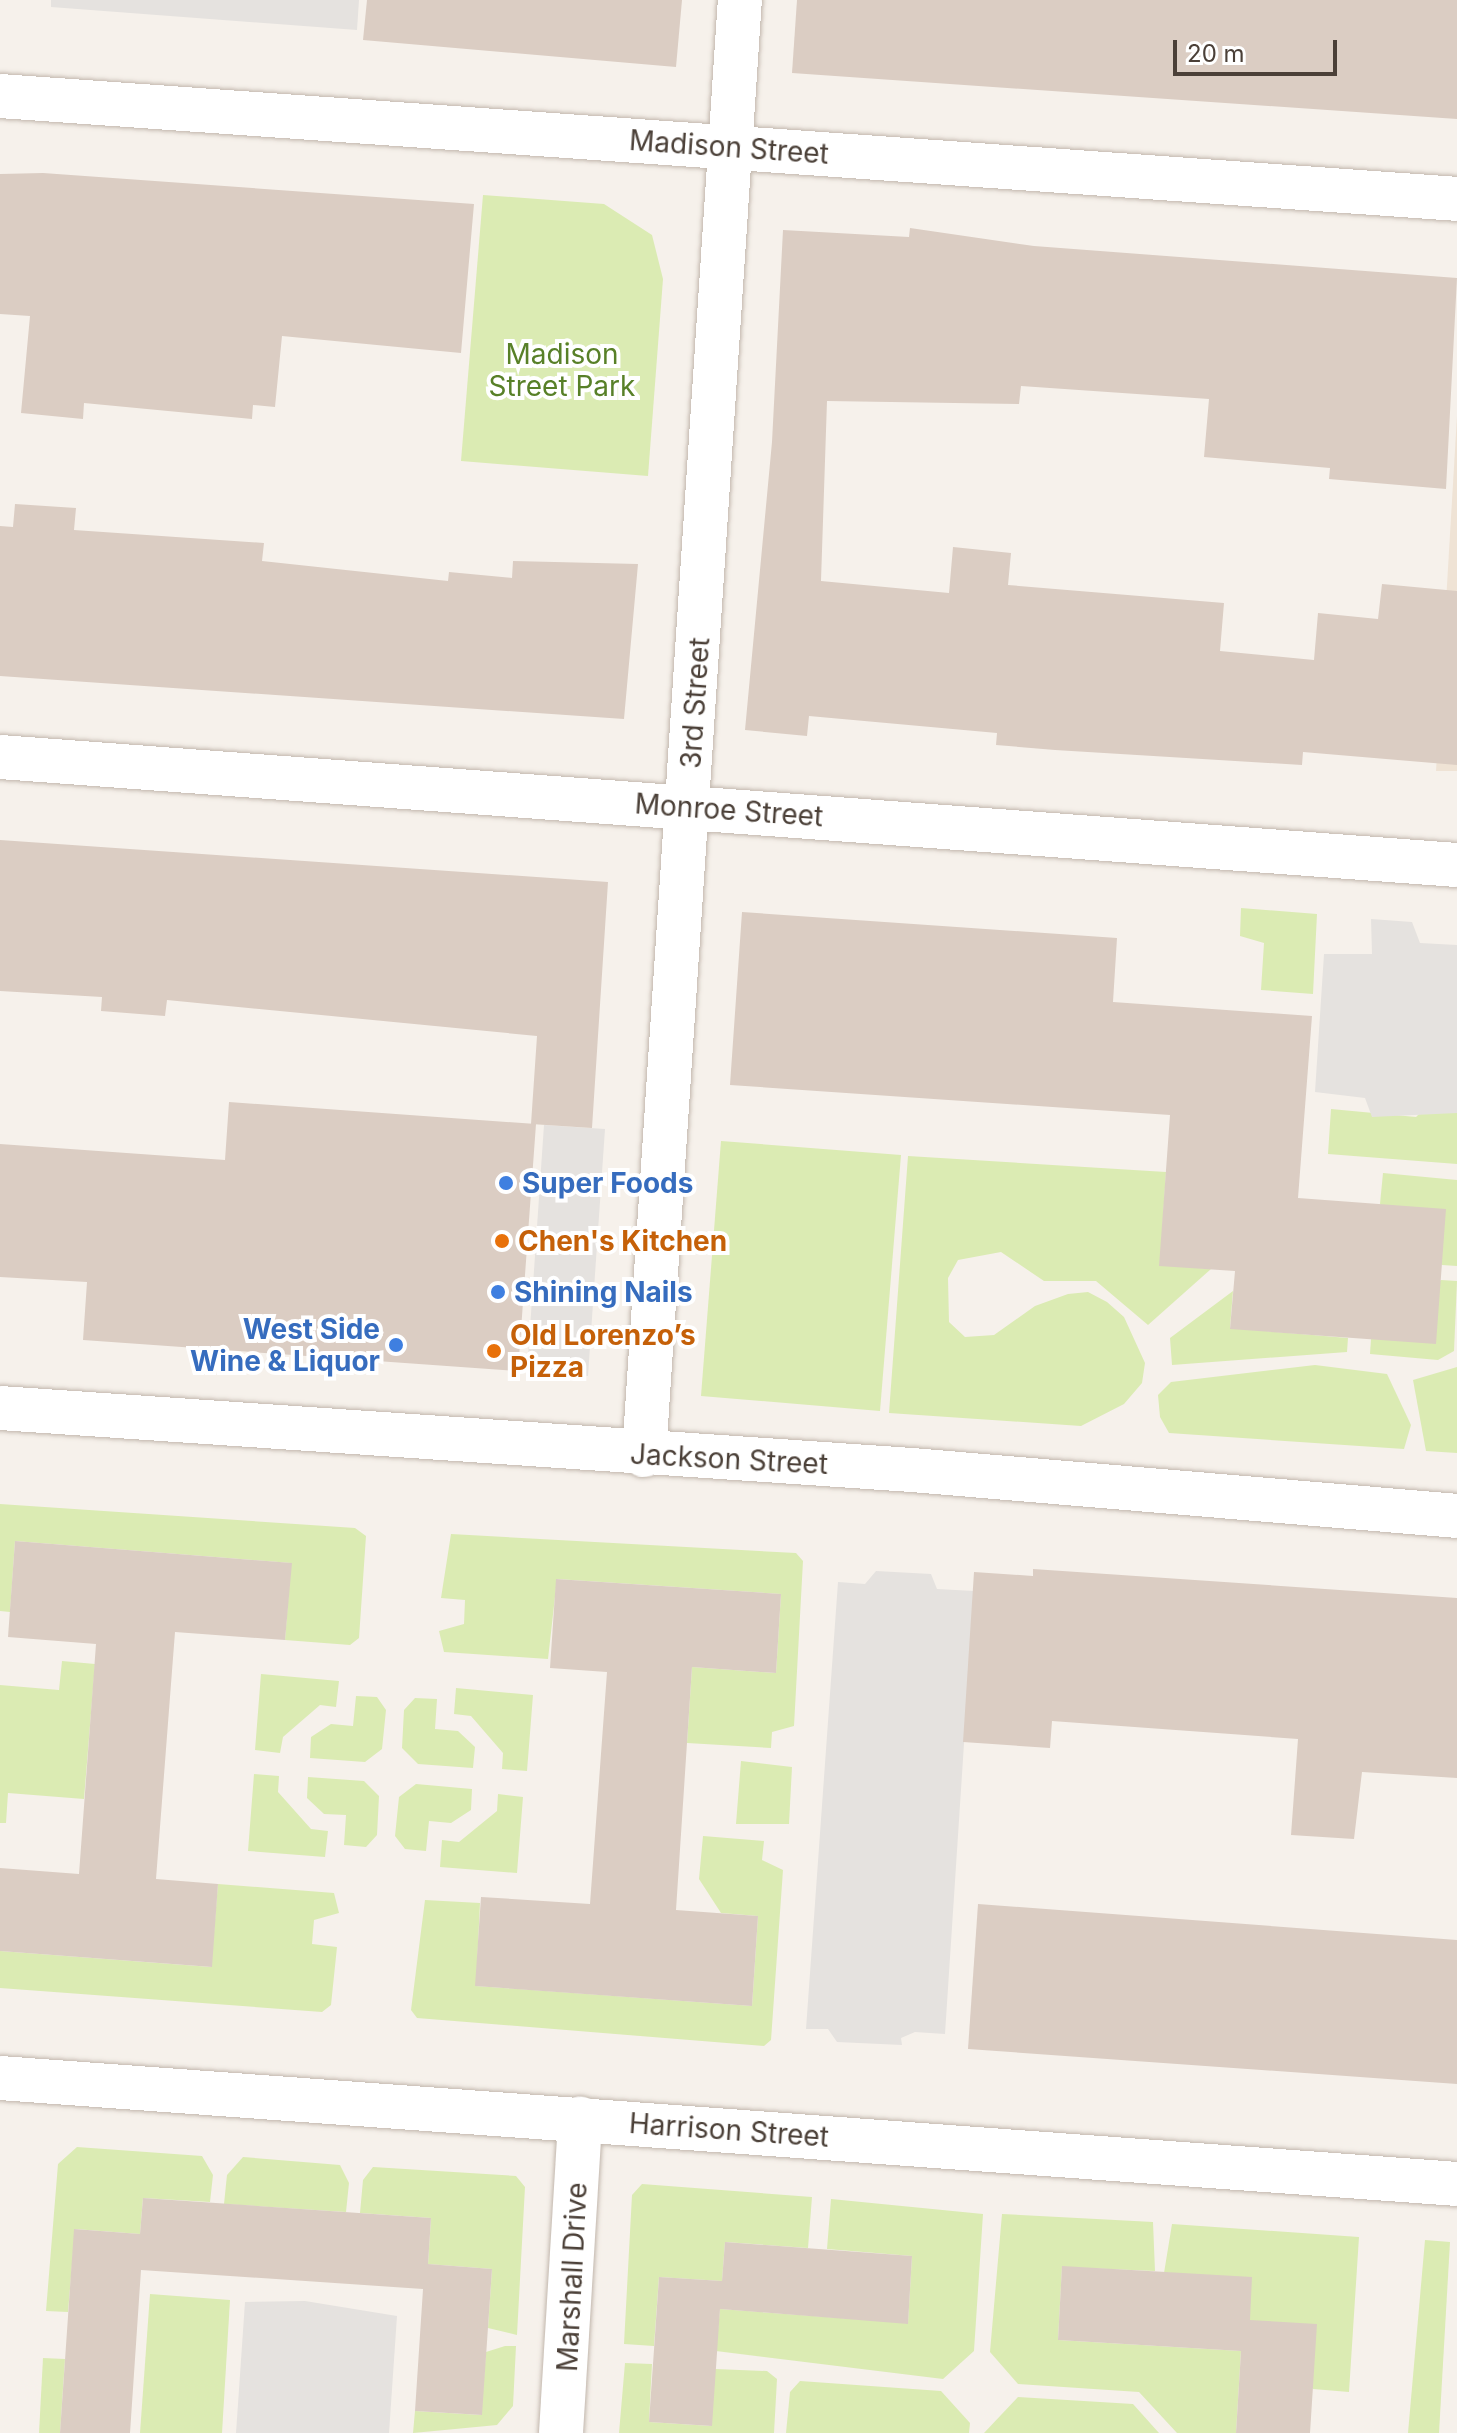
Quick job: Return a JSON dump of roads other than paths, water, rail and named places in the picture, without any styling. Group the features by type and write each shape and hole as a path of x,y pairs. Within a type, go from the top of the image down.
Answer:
{"street":[{"name":"3rd Street","path":"644,1455 740,0"},
{"name":"Madison Street","path":"0,96 1457,199"},
{"name":"Monroe Street","path":"0,757 1457,865"},
{"name":"Jackson Street","path":"0,1408 1457,1516"},
{"name":"Harrison Street","path":"0,2078 1457,2184"},
{"name":"Marshall Drive","path":"561,2433 580,2119"}],"place":[{"name":"Super Foods","path":"506,1183"},
{"name":"Chen's Kitchen","path":"502,1241"},
{"name":"Shining Nails","path":"498,1292"},
{"name":"West Side Wine & Liquor","path":"396,1345"},
{"name":"Old Lorenzo’s Pizza","path":"494,1351"}],"park label":[{"name":"Madison Street Park","path":"562,370"}]}
